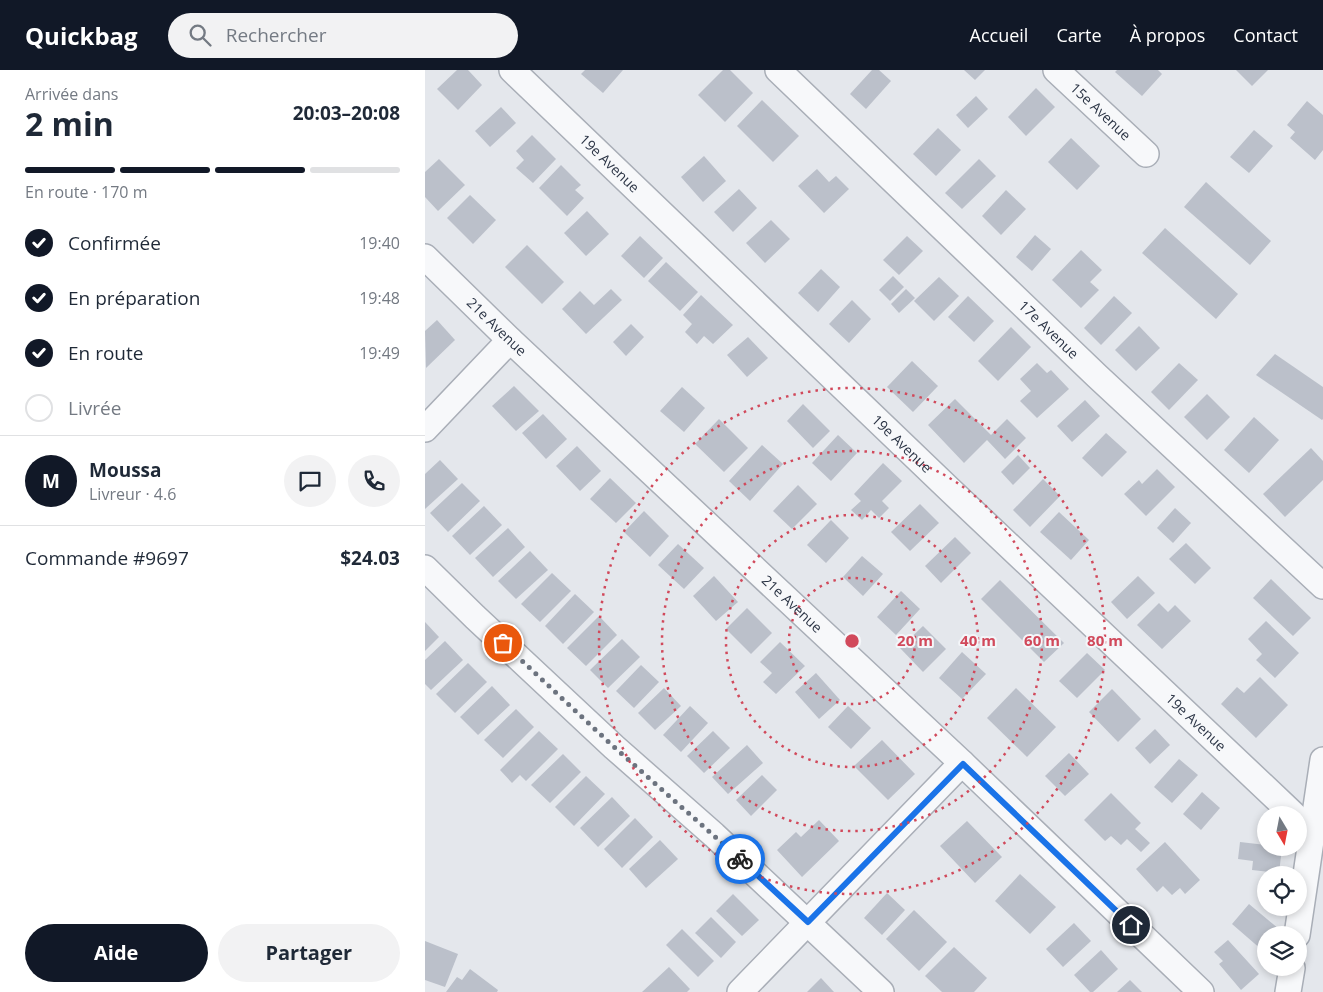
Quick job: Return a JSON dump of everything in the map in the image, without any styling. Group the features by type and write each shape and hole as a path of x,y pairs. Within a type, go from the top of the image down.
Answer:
{"street":[{"name":"19e Avenue","path":"512,70 956,496 1283,806"},
{"name":"17e Avenue","path":"778,70 1097,376 1323,586"},
{"name":"15e Avenue","path":"1064,73 1146,154"},
{"name":"21e Avenue","path":"425,258 963,764 1201,992"},
{"path":"425,429 510,340"},
{"path":"425,568 614,747 714,835 881,992"},
{"path":"1307,823 1323,760"},
{"path":"740,992 963,764"},
{"path":"1298,926 1304,856"},
{"path":"1288,992 1291,976"}],"building":[{"path":"457,70 468,70 482,85 458,110 437,89"},
{"path":"585,70 623,70 603,93 581,74"},
{"path":"723,70 730,70 753,93 725,122 698,95"},
{"path":"872,70 879,70 891,81 866,109 850,94"},
{"path":"964,70 985,70 975,80"},
{"path":"1117,70 1158,70 1162,74 1142,96 1115,72"},
{"path":"1236,70 1268,70 1252,86"},
{"path":"1036,88 1055,107 1026,136 1008,117"},
{"path":"976,96 988,109 968,128 956,115"},
{"path":"762,100 799,136 773,162 737,126"},
{"path":"1307,101 1323,115 1323,150 1315,160 1290,138 1295,132 1287,125"},
{"path":"501,107 516,123 490,147 475,131"},
{"path":"938,128 961,150 936,176 913,154"},
{"path":"1254,130 1273,146 1249,173 1230,157"},
{"path":"532,135 556,159 533,183 516,168 524,160 516,151"},
{"path":"1071,138 1100,166 1077,190 1048,162"},
{"path":"704,156 726,181 703,202 681,177"},
{"path":"439,159 465,185 438,211 425,197 425,172"},
{"path":"979,159 996,176 962,209 945,193"},
{"path":"561,165 581,185 575,190 584,198 567,216 539,188"},
{"path":"817,169 829,182 836,176 849,189 824,213 798,186"},
{"path":"1206,182 1271,241 1250,265 1184,207"},
{"path":"739,189 757,208 733,232 714,212"},
{"path":"1006,190 1026,209 1001,235 982,216"},
{"path":"470,195 496,220 473,244 447,218"},
{"path":"587,211 609,234 586,256 564,233"},
{"path":"771,220 790,239 765,263 746,243"},
{"path":"1165,228 1238,294 1216,319 1142,253"},
{"path":"1035,235 1051,249 1032,271 1016,257"},
{"path":"640,236 663,258 644,278 621,256"},
{"path":"907,236 923,251 899,275 883,260"},
{"path":"527,245 564,282 542,304 505,267"},
{"path":"1081,250 1102,270 1090,282 1099,290 1081,308 1052,280"},
{"path":"666,262 698,292 680,311 648,281"},
{"path":"821,269 840,287 818,312 798,293"},
{"path":"893,276 904,287 890,301 879,290"},
{"path":"939,277 959,296 934,321 914,301"},
{"path":"611,289 622,300 586,334 562,309 580,291 594,305"},
{"path":"906,289 915,298 899,313 891,304"},
{"path":"701,295 733,325 713,344 704,336 697,344 685,332 692,324 683,315"},
{"path":"968,296 994,321 974,342 948,317"},
{"path":"1114,296 1132,313 1101,345 1084,328"},
{"path":"852,300 871,319 849,343 829,324"},
{"path":"437,320 455,340 426,368 425,331"},
{"path":"631,324 644,337 626,356 613,342"},
{"path":"1139,326 1160,348 1136,371 1115,350"},
{"path":"1011,327 1031,347 998,381 978,361"},
{"path":"748,337 768,358 747,377 727,355"},
{"path":"1275,354 1323,387 1322,420 1256,375"},
{"path":"912,361 938,386 913,412 887,387"},
{"path":"1037,363 1047,373 1051,370 1069,389 1037,418 1020,401 1031,391 1020,379"},
{"path":"1179,363 1198,380 1169,410 1151,392"},
{"path":"514,386 539,411 516,431 492,406"},
{"path":"682,387 705,408 684,432 660,411"},
{"path":"1207,394 1230,417 1207,440 1184,417"},
{"path":"955,399 991,435 1007,419 1026,438 1005,459 987,440 964,463 928,425"},
{"path":"1085,400 1100,416 1072,442 1057,426"},
{"path":"803,404 830,431 813,448 787,421"},
{"path":"543,414 567,439 546,459 522,433"},
{"path":"1254,417 1279,440 1249,473 1224,450"},
{"path":"719,419 748,448 724,472 695,444"},
{"path":"1106,433 1127,452 1102,477 1082,458"},
{"path":"838,435 857,453 831,481 812,463"},
{"path":"762,445 783,464 750,501 729,481"},
{"path":"577,446 601,471 580,491 556,466"},
{"path":"1311,448 1323,461 1323,480 1285,517 1263,494"},
{"path":"1018,455 1030,468 1013,485 1001,472"},
{"path":"440,460 458,479 425,509 425,474"},
{"path":"883,463 902,481 882,501 889,508 879,518 871,510 862,520 851,510 861,501 854,494"},
{"path":"1157,469 1175,487 1146,516 1124,494 1139,480 1142,484"},
{"path":"610,478 636,503 616,523 590,499"},
{"path":"1043,479 1060,496 1030,527 1013,510"},
{"path":"462,483 480,501 448,532 430,513"},
{"path":"798,485 817,504 792,529 773,511"},
{"path":"920,504 939,523 910,551 891,532"},
{"path":"484,506 502,525 470,555 452,536"},
{"path":"1175,508 1191,523 1173,543 1157,528"},
{"path":"644,511 669,536 650,557 624,532"},
{"path":"1059,512 1089,540 1071,560 1040,532"},
{"path":"831,520 849,538 826,563 807,545"},
{"path":"508,528 525,547 493,577 475,558"},
{"path":"955,537 971,553 941,583 925,566"},
{"path":"1186,543 1211,568 1195,584 1169,559"},
{"path":"678,544 704,568 684,589 658,565"},
{"path":"530,551 548,570 516,599 498,581"},
{"path":"862,556 883,574 863,596 843,577"},
{"path":"552,573 571,591 540,622 521,604"},
{"path":"714,576 738,602 716,621 693,596"},
{"path":"1138,576 1155,593 1127,619 1111,602"},
{"path":"1271,579 1311,618 1293,636 1253,598"},
{"path":"1000,580 1064,643 1044,662 981,599"},
{"path":"901,591 920,609 896,635 877,617"},
{"path":"575,594 594,612 563,644 545,626"},
{"path":"1159,603 1168,612 1175,605 1191,621 1162,649 1137,625"},
{"path":"747,608 772,633 751,654 726,629"},
{"path":"599,616 617,635 586,666 567,648"},
{"path":"1266,621 1299,653 1275,678 1256,660 1262,654 1248,639"},
{"path":"425,622 439,637 425,651"},
{"path":"923,626 946,649 923,672 900,648"},
{"path":"622,639 640,657 608,688 590,670"},
{"path":"445,641 463,660 431,690 425,684 425,660"},
{"path":"780,642 805,666 776,694 763,682 772,673 760,662"},
{"path":"962,652 986,674 962,699 939,678"},
{"path":"1087,653 1105,670 1077,698 1059,681"},
{"path":"468,663 487,682 455,713 436,694"},
{"path":"641,665 659,682 634,708 616,691"},
{"path":"816,673 840,700 819,719 795,692"},
{"path":"1260,677 1288,705 1256,738 1221,704 1237,687 1244,693"},
{"path":"492,686 510,705 478,735 460,717"},
{"path":"664,688 681,706 655,730 638,713"},
{"path":"1016,688 1056,727 1027,757 987,718"},
{"path":"1112,689 1141,719 1118,742 1089,712"},
{"path":"690,706 708,723 681,752 663,735"},
{"path":"848,706 871,728 851,749 828,727"},
{"path":"516,709 534,727 503,758 484,740"},
{"path":"1155,729 1170,745 1150,764 1135,748"},
{"path":"539,731 558,749 526,781 520,775 512,783 500,770"},
{"path":"713,731 730,748 704,773 687,756"},
{"path":"882,740 915,774 888,800 854,766"},
{"path":"747,745 763,763 728,794 712,777"},
{"path":"1069,753 1089,774 1065,796 1045,776"},
{"path":"563,754 581,772 550,803 531,785"},
{"path":"1179,759 1198,775 1172,803 1154,787"},
{"path":"762,775 777,790 751,816 736,800"},
{"path":"586,776 605,794 574,826 555,807"},
{"path":"1202,792 1220,808 1201,830 1183,814"},
{"path":"1111,793 1141,823 1135,829 1150,843 1141,852 1127,839 1121,845 1111,836 1105,841 1084,820"},
{"path":"612,797 630,816 598,847 580,828"},
{"path":"635,818 653,837 622,868 604,849"},
{"path":"819,820 839,841 802,877 777,850 796,832 801,837"},
{"path":"967,821 1002,857 975,883 940,846"},
{"path":"660,840 678,859 646,888 629,869"},
{"path":"1165,842 1200,880 1185,894 1180,888 1172,895 1163,886 1157,892 1136,869"},
{"path":"1240,842 1257,844 1257,856 1281,856 1280,866 1257,866 1257,871 1252,870 1253,861 1238,859"},
{"path":"1020,874 1056,907 1030,934 995,901"},
{"path":"887,893 905,910 882,935 864,918"},
{"path":"733,894 759,920 742,936 716,911"},
{"path":"1249,904 1257,911 1257,916 1263,916 1275,926 1257,926 1257,946 1232,924"},
{"path":"914,910 947,942 919,971 886,939"},
{"path":"711,917 736,942 721,958 695,933"},
{"path":"1074,923 1091,941 1063,967 1046,949"},
{"path":"682,929 714,961 698,977 666,945"},
{"path":"1228,940 1257,972 1257,976 1241,990 1219,964 1223,961 1214,952"},
{"path":"425,941 458,954 445,987 425,980"},
{"path":"954,947 987,978 974,992 942,992 925,976"},
{"path":"1101,950 1118,969 1093,992 1090,992 1074,975"},
{"path":"669,967 690,989 687,992 642,992"},
{"path":"470,969 498,990 497,992 446,992 457,977 462,980"},
{"path":"821,978 834,992 807,992"},
{"path":"1130,980 1142,992 1117,992"}],"way so far":[{"path":"503,643 614,747 740,859"}],"route":[{"path":"740,859 808,922 963,764 1131,925"}]}
